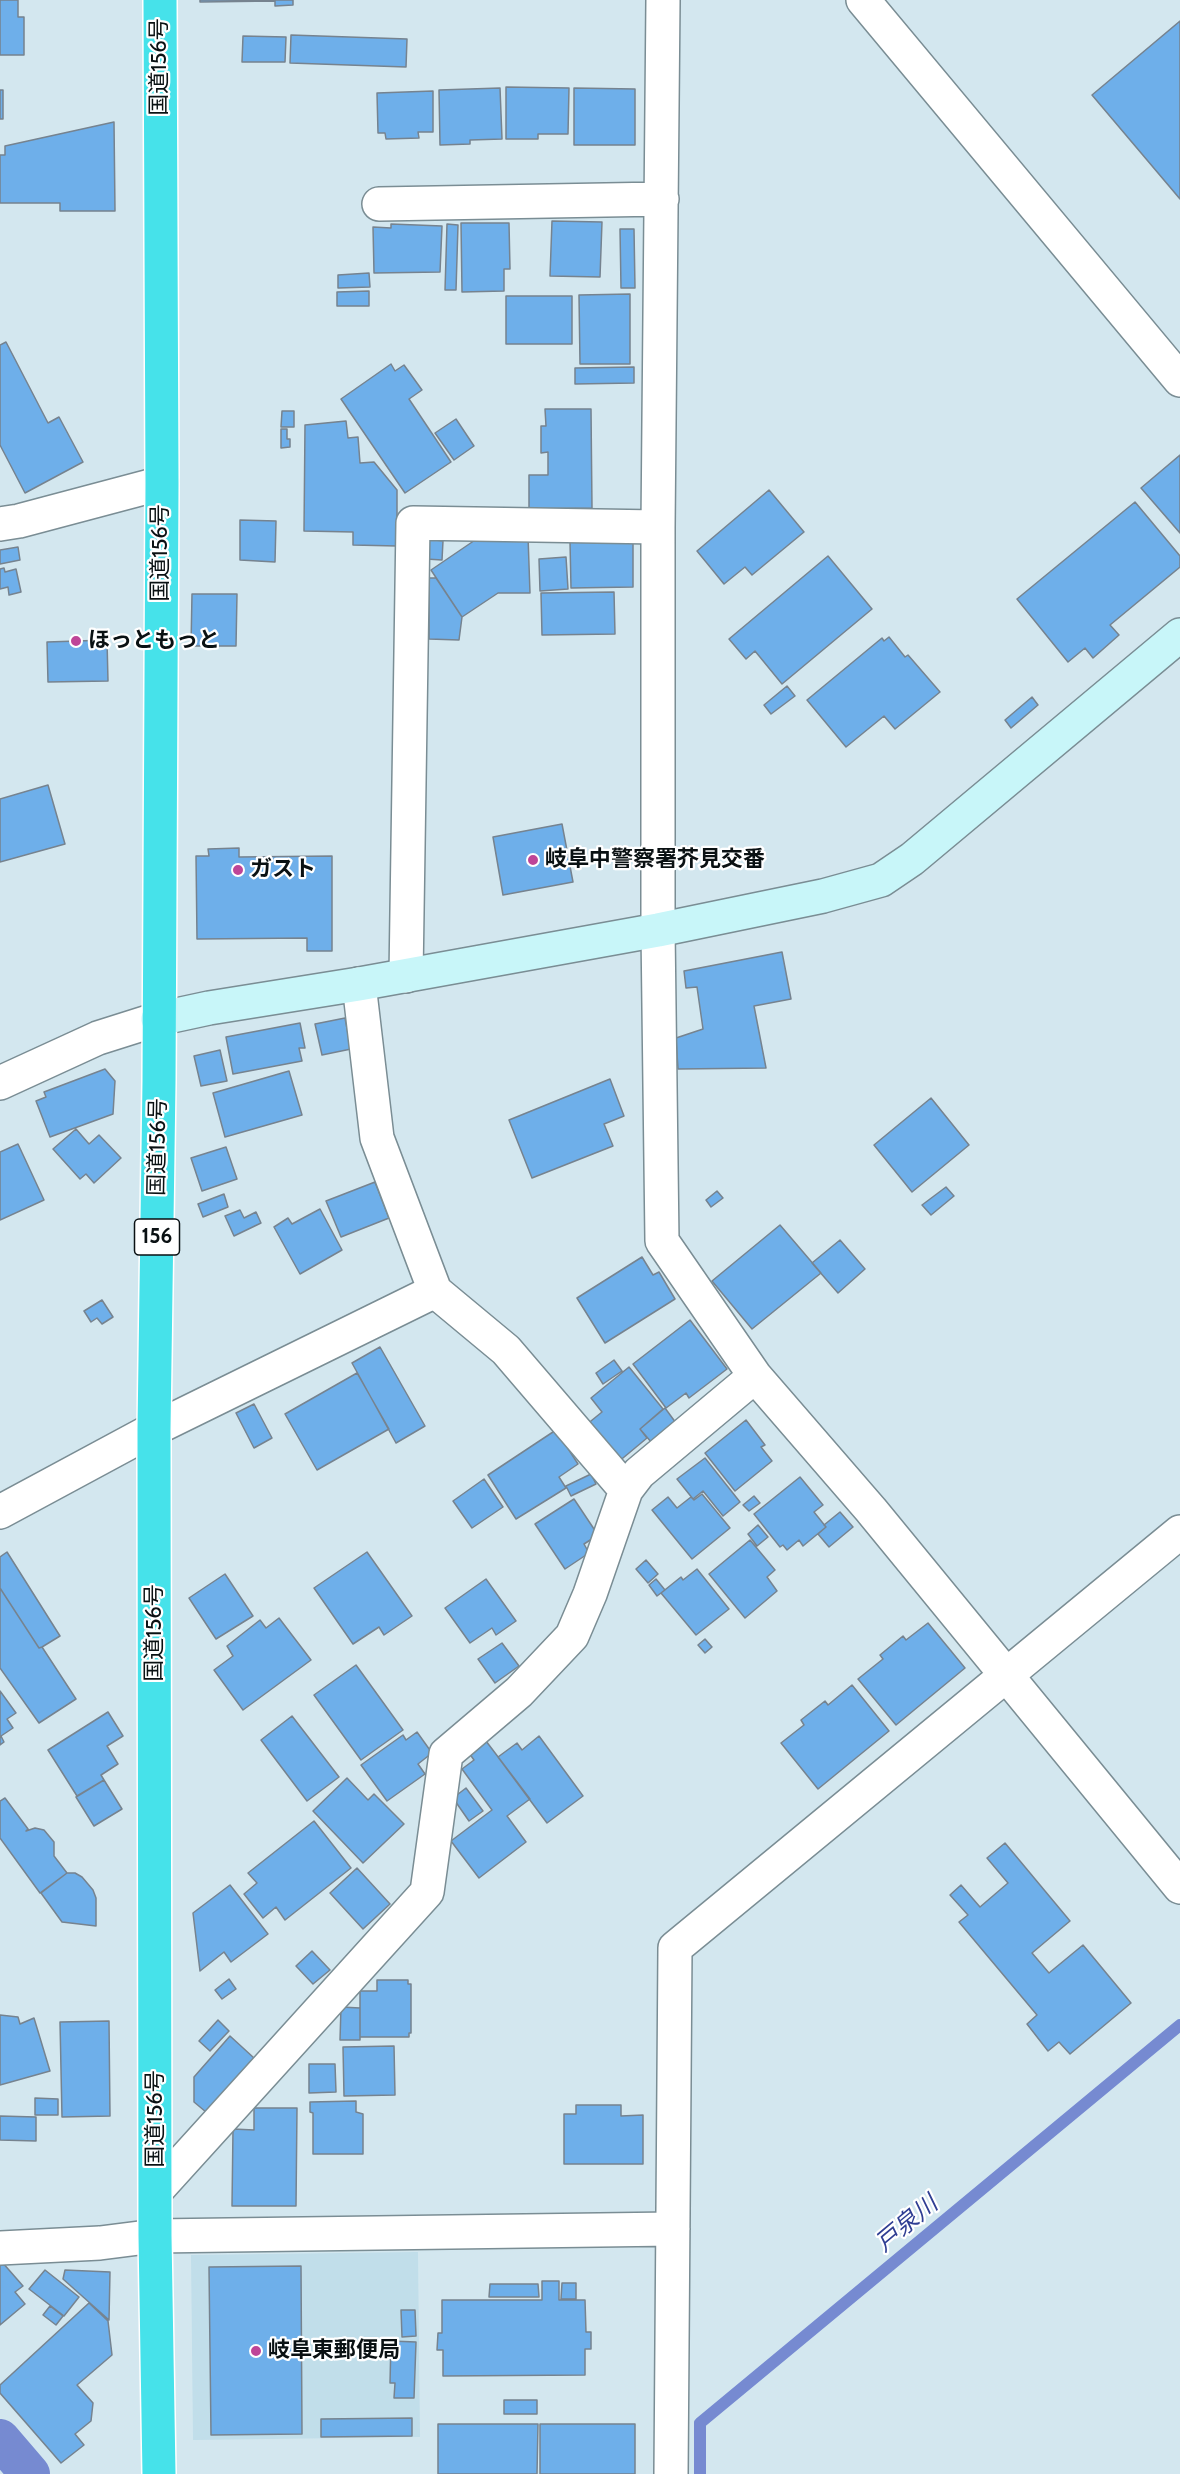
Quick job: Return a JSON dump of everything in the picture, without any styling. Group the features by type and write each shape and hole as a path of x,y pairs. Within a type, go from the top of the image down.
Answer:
{"highway":[{"name":"国道156号","path":"159,2474 155,2236 154,1429 162,483 160,0"}],"street":[{"path":"663,0 658,527 658,930 662,1241 755,1376 871,1510 1180,1887"},
{"path":"863,0 1180,380"},
{"path":"379,204 662,199"},
{"path":"0,524 162,483"},
{"path":"406,976 412,523 658,527"},
{"path":"2,1075 99,1038 158,1019 209,1008 406,976 658,930 823,896 881,880 912,860 1180,635"},
{"path":"359,984 377,1138 435,1292 506,1350 626,1490"},
{"path":"0,1512 154,1429 435,1292"},
{"path":"156,2191 427,1892 446,1754 519,1692 572,1636 590,1594 626,1490 639,1473 755,1376"},
{"path":"670,2474 675,1948 1180,1532"},
{"path":"0,2248 100,2243 155,2236 673,2229"}],"shaded area":[{"path":"418,2252 420,2437 193,2440 191,2255"}],"building":[{"path":"0,0 18,0 18,17 24,17 24,55 0,55"},
{"path":"200,0 293,0 293,5 275,6 275,1 200,2"},
{"path":"1180,21 1180,199 1092,95"},
{"path":"291,35 407,39 406,67 290,63"},
{"path":"243,36 286,37 285,62 242,62"},
{"path":"506,87 569,88 568,134 538,134 538,139 506,139"},
{"path":"500,88 502,139 470,140 470,144 440,145 439,90"},
{"path":"574,88 635,89 635,145 574,145"},
{"path":"0,90 3,90 3,119 0,119"},
{"path":"433,91 433,132 418,132 419,138 386,139 385,133 378,133 377,93"},
{"path":"114,122 115,211 60,211 60,203 0,203 0,155 5,155 5,146"},
{"path":"552,221 602,222 600,277 550,276"},
{"path":"461,223 509,223 510,269 504,269 504,291 462,292"},
{"path":"391,224 442,226 440,272 374,273 373,227 391,228"},
{"path":"447,224 458,225 456,290 445,290"},
{"path":"620,229 634,229 635,288 621,288"},
{"path":"369,273 370,287 338,288 338,275"},
{"path":"369,291 369,306 337,306 337,292"},
{"path":"630,294 630,364 580,364 579,295"},
{"path":"506,296 572,296 572,344 506,344"},
{"path":"6,342 48,423 59,417 83,462 25,493 0,445 0,345"},
{"path":"391,364 395,371 404,365 422,390 409,399 451,462 405,493 341,399"},
{"path":"634,367 634,383 575,384 575,368"},
{"path":"545,409 591,409 592,508 529,509 529,475 548,475 548,452 541,453 541,426 546,426"},
{"path":"282,411 294,411 294,427 281,427"},
{"path":"456,419 474,446 454,460 435,433"},
{"path":"346,421 348,438 358,437 360,463 374,462 397,490 397,546 353,545 353,532 304,531 305,425"},
{"path":"281,429 287,429 290,447 281,448"},
{"path":"1180,455 1180,533 1141,488"},
{"path":"769,490 804,532 752,575 745,567 724,584 697,551"},
{"path":"1135,502 1180,556 1180,567 1110,625 1119,635 1093,658 1085,648 1068,662 1017,599"},
{"path":"240,520 276,521 275,562 240,560"},
{"path":"481,536 528,536 530,593 498,593 462,617 431,570"},
{"path":"427,539 443,541 442,560 426,559"},
{"path":"633,540 633,587 571,588 570,542"},
{"path":"18,547 20,560 0,564 0,550"},
{"path":"828,556 872,609 782,684 755,651 746,659 729,639"},
{"path":"566,557 568,589 540,591 539,559"},
{"path":"4,568 5,572 16,569 21,592 9,595 8,587 0,589 0,569"},
{"path":"429,578 436,578 462,617 459,640 429,639"},
{"path":"614,592 615,634 542,635 541,593"},
{"path":"192,594 237,594 236,646 191,646"},
{"path":"889,637 905,657 908,655 940,692 895,729 884,716 846,747 807,700 882,638 884,641"},
{"path":"107,640 108,681 48,682 47,642"},
{"path":"787,686 795,696 771,714 764,705"},
{"path":"1032,697 1038,705 1011,728 1005,720"},
{"path":"48,785 65,844 0,862 0,799"},
{"name":"岐阜中警察署芥見交番","path":"562,824 573,882 503,895 493,837"},
{"path":"239,848 239,857 332,856 332,951 307,951 307,938 197,939 196,856 209,856 208,849"},
{"path":"782,952 791,999 754,1006 766,1068 678,1069 676,1038 703,1029 697,987 686,988 684,971"},
{"path":"345,1018 351,1049 322,1055 315,1024"},
{"path":"300,1023 305,1048 299,1048 302,1061 233,1074 226,1037"},
{"path":"220,1050 227,1081 201,1086 194,1056"},
{"path":"105,1069 115,1081 113,1114 50,1137 36,1101 46,1097 44,1092"},
{"path":"289,1071 302,1115 225,1137 213,1093"},
{"path":"610,1079 624,1116 604,1124 613,1146 532,1178 509,1120"},
{"path":"931,1098 969,1145 912,1192 874,1145"},
{"path":"76,1129 89,1144 99,1135 121,1158 94,1183 86,1174 80,1179 53,1149"},
{"path":"18,1144 44,1200 0,1220 0,1152"},
{"path":"226,1147 237,1179 202,1191 191,1158"},
{"path":"375,1182 389,1218 341,1237 326,1201"},
{"path":"946,1187 954,1196 931,1215 922,1205"},
{"path":"717,1191 723,1198 711,1207 706,1200"},
{"path":"224,1194 228,1207 203,1217 198,1204"},
{"path":"320,1209 342,1250 300,1274 274,1227 288,1218 292,1224"},
{"path":"240,1210 244,1218 256,1212 261,1223 234,1236 225,1216"},
{"path":"780,1225 821,1273 752,1329 712,1281"},
{"path":"840,1240 865,1269 838,1293 812,1263"},
{"path":"642,1257 653,1275 659,1272 675,1299 605,1343 577,1298"},
{"path":"102,1300 113,1317 102,1324 97,1318 91,1322 84,1311"},
{"path":"690,1320 727,1369 689,1398 686,1393 666,1408 633,1364"},
{"path":"380,1347 425,1426 396,1443 352,1363"},
{"path":"614,1360 622,1371 603,1384 596,1373"},
{"path":"629,1367 663,1409 640,1429 647,1438 617,1463 586,1425 602,1412 591,1398"},
{"path":"357,1373 389,1429 317,1470 285,1414"},
{"path":"254,1404 272,1438 254,1448 236,1413"},
{"path":"665,1408 676,1423 652,1443 640,1429"},
{"path":"746,1420 765,1445 761,1447 772,1461 735,1491 705,1453"},
{"path":"556,1430 578,1464 559,1477 566,1488 516,1519 488,1475"},
{"path":"705,1458 740,1502 723,1516 703,1491 693,1499 677,1479"},
{"path":"591,1474 596,1484 571,1496 566,1486"},
{"path":"800,1477 823,1505 814,1512 826,1527 803,1546 799,1540 787,1550 783,1545 780,1547 754,1514"},
{"path":"484,1479 503,1507 472,1528 453,1501"},
{"path":"702,1494 730,1528 692,1559 652,1510 668,1497 677,1508 691,1497 694,1500"},
{"path":"754,1496 760,1503 749,1511 743,1505"},
{"path":"574,1499 598,1535 584,1544 589,1553 565,1569 535,1524"},
{"path":"840,1512 853,1527 829,1547 818,1534 826,1527 824,1525"},
{"path":"758,1525 768,1537 757,1546 748,1534"},
{"path":"750,1540 775,1570 767,1577 777,1591 745,1618 709,1574"},
{"path":"7,1552 60,1636 42,1647 39,1648 0,1588 0,1557"},
{"path":"367,1552 412,1616 384,1635 379,1627 353,1644 314,1588"},
{"path":"646,1560 658,1574 648,1583 636,1569"},
{"path":"697,1569 729,1609 696,1635 661,1593 681,1577 683,1580"},
{"path":"225,1574 253,1616 216,1639 189,1598"},
{"path":"486,1579 516,1621 496,1635 492,1628 470,1643 445,1608"},
{"path":"656,1579 665,1590 657,1596 649,1585"},
{"path":"0,1588 76,1699 39,1723 0,1668"},
{"path":"279,1618 311,1660 243,1710 214,1670 233,1656 227,1646 260,1620 266,1628"},
{"path":"928,1623 965,1668 896,1725 858,1679 883,1659 880,1655 903,1636 906,1640"},
{"path":"705,1639 712,1647 705,1653 698,1645"},
{"path":"502,1643 519,1666 495,1683 478,1659"},
{"path":"356,1665 403,1730 361,1760 314,1695"},
{"path":"852,1685 889,1731 818,1789 781,1743 804,1725 801,1720 825,1701 828,1705"},
{"path":"0,1691 16,1713 7,1719 13,1728 1,1736 4,1742 0,1745"},
{"path":"108,1712 123,1736 107,1746 118,1764 101,1775 104,1780 77,1796 48,1750"},
{"path":"292,1716 339,1777 307,1801 261,1740"},
{"path":"417,1732 432,1753 418,1764 425,1774 387,1801 361,1765 403,1735 406,1740"},
{"path":"539,1736 583,1796 547,1823 498,1757 517,1743 522,1750"},
{"path":"486,1741 530,1799 507,1816 526,1842 479,1878 451,1841 492,1810 462,1769 474,1760 469,1753"},
{"path":"347,1778 368,1800 374,1794 404,1824 363,1863 313,1811"},
{"path":"104,1780 122,1809 94,1826 76,1797"},
{"path":"466,1788 483,1811 469,1821 453,1798"},
{"path":"5,1798 28,1829 26,1831 35,1828 44,1830 54,1842 54,1856 67,1873 40,1893 0,1838 0,1801"},
{"path":"314,1821 351,1868 285,1920 276,1907 263,1918 244,1894 257,1883 248,1873"},
{"path":"1005,1843 1070,1921 1032,1953 1049,1973 1083,1945 1131,2003 1070,2054 1059,2042 1048,2051 1027,2024 1037,2015 959,1922 968,1915 950,1895 961,1885 980,1907 1008,1883 987,1858"},
{"path":"357,1868 390,1904 363,1929 330,1893"},
{"path":"67,1873 75,1873 82,1877 93,1890 96,1898 96,1926 62,1922 41,1893"},
{"path":"230,1885 268,1934 231,1962 224,1952 200,1971 193,1913"},
{"path":"312,1951 330,1970 313,1984 296,1966"},
{"path":"229,1979 236,1989 222,1999 215,1990"},
{"path":"377,1980 408,1980 408,1984 411,1984 411,2033 409,2037 360,2037 360,1991 377,1991"},
{"path":"341,2007 360,2008 360,2040 340,2040"},
{"path":"0,2015 18,2017 20,2024 34,2018 50,2071 0,2085"},
{"path":"218,2020 229,2031 210,2051 199,2041"},
{"path":"109,2021 110,2116 62,2117 60,2022"},
{"path":"230,2036 254,2058 206,2112 194,2102 194,2077"},
{"path":"394,2046 395,2095 344,2096 343,2047"},
{"path":"309,2064 335,2064 336,2092 309,2093"},
{"path":"35,2098 58,2099 58,2115 35,2115"},
{"path":"356,2101 356,2112 363,2114 363,2154 313,2154 313,2113 310,2112 310,2102"},
{"path":"576,2105 621,2105 621,2116 643,2115 643,2164 564,2164 564,2114 576,2114"},
{"path":"254,2108 297,2108 296,2206 232,2206 233,2129 254,2130"},
{"path":"0,2116 36,2117 36,2141 0,2140"},
{"path":"2,2262 23,2286 15,2292 25,2304 0,2325 0,2264"},
{"name":"岐阜東郵便局","path":"301,2266 302,2434 211,2435 209,2267"},
{"path":"45,2270 79,2297 64,2316 29,2289"},
{"path":"65,2270 110,2272 109,2320 63,2279"},
{"path":"542,2281 559,2281 559,2300 585,2300 586,2332 591,2332 591,2349 585,2349 585,2375 443,2376 443,2350 437,2350 438,2333 442,2333 442,2300 542,2300"},
{"path":"562,2283 576,2283 576,2299 561,2299"},
{"path":"490,2284 538,2284 539,2297 489,2297"},
{"path":"89,2303 108,2321 112,2355 77,2385 93,2403 91,2421 75,2434 84,2445 61,2463 0,2393 0,2385"},
{"path":"50,2306 63,2316 56,2325 43,2315"},
{"path":"401,2310 415,2310 416,2336 402,2337"},
{"path":"391,2341 416,2342 414,2398 394,2398 395,2383 390,2383"},
{"path":"504,2400 537,2400 537,2414 504,2414"},
{"path":"412,2418 412,2436 321,2437 321,2419"},
{"path":"438,2424 538,2424 537,2474 438,2474"},
{"path":"540,2424 635,2424 635,2474 540,2474"}],"waterway":[{"name":"戸泉川","path":"700,2474 700,2423 1180,2025"},
{"path":"0,2439 30,2474"}],"place":[{"name":"ほっともっと","path":"76,641"},
{"name":"岐阜中警察署芥見交番","path":"533,860"},
{"name":"ガスト","path":"238,870"},
{"name":"岐阜東郵便局","path":"256,2351"}]}
